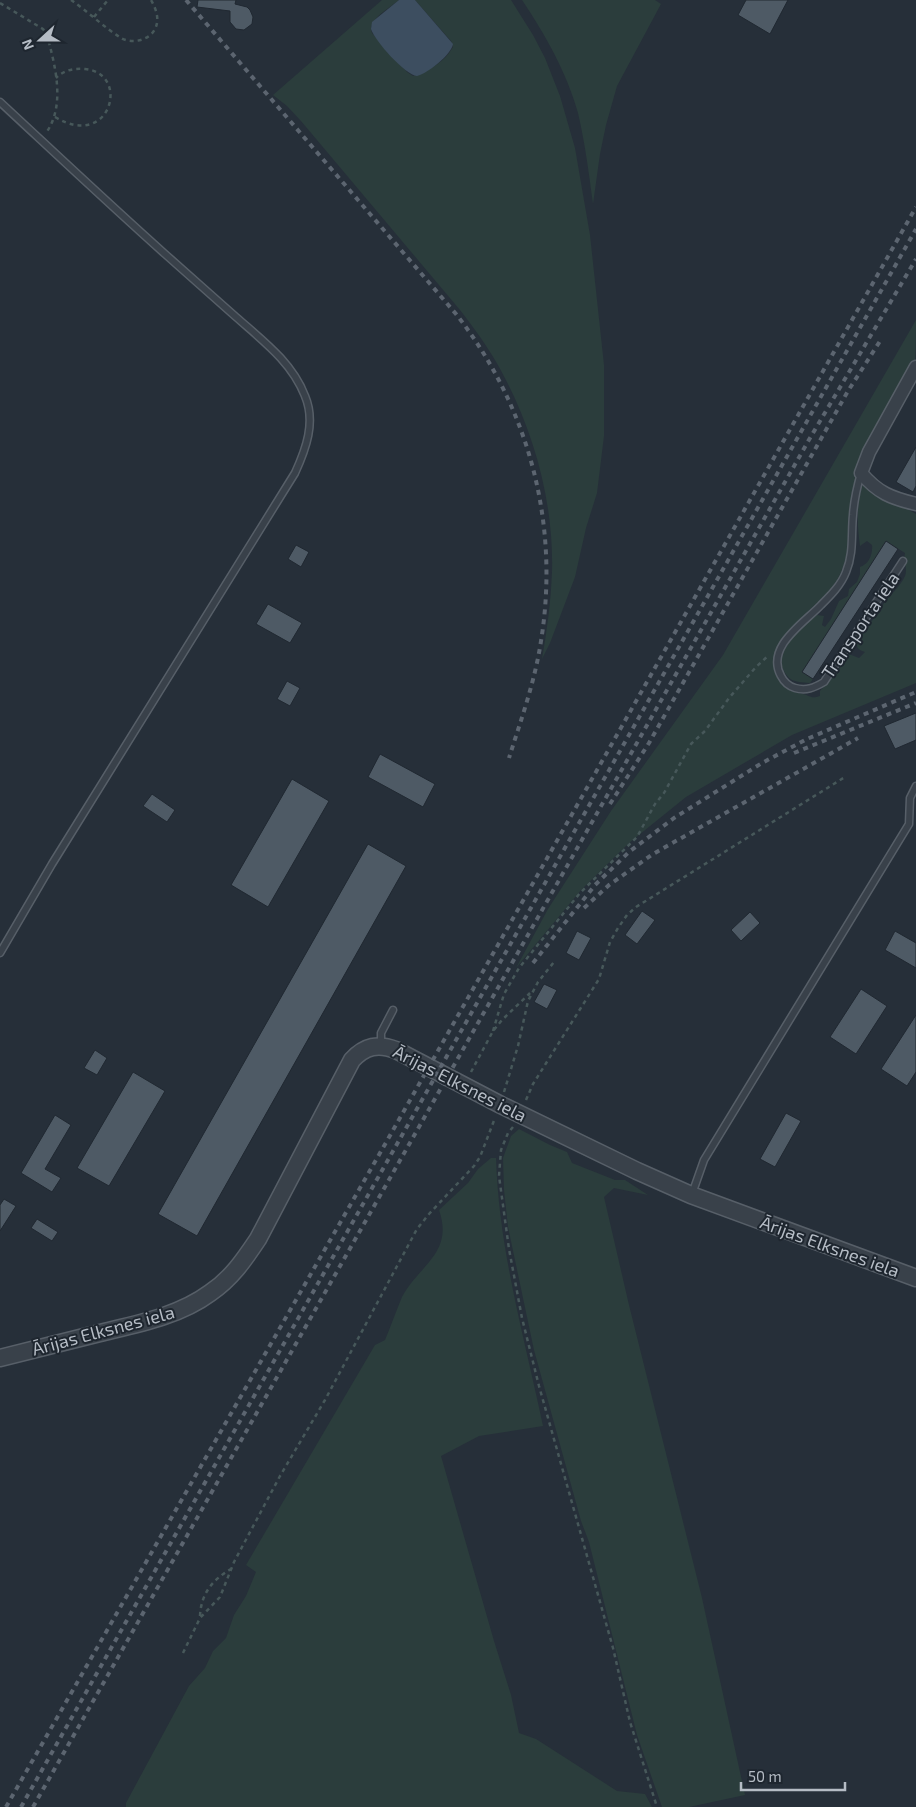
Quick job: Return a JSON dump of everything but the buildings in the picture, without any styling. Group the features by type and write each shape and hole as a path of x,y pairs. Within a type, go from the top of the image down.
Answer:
{"street":[{"name":"Transporta iela","path":"861,473 869,452 916,367"},
{"path":"861,473 871,485 882,493 892,498 916,504"},
{"name":"Ārijas Elksnes iela","path":"0,1358 165,1316 200,1300 220,1286 237,1270 258,1239 352,1060 369,1047 381,1046 396,1050 501,1105 691,1195 916,1278"}],"lane":[{"path":"0,102 280,356 299,382 306,397 310,414 309,431 304,452 295,473 77,824 0,953"},
{"name":"Transporta iela","path":"861,473 854,500 852,548 846,571 831,595 787,638 780,650 777,662 785,683 792,688 804,690 815,688 824,682 903,561"},
{"path":"691,1195 704,1160 909,824 910,798 916,786"},
{"path":"381,1046 381,1033 393,1010"}],"path":[{"path":"71,0 121,38 127,40 139,40 151,35 157,23 157,15 151,0"},
{"path":"94,17 108,0"},
{"path":"0,3 44,31 53,57 56,78 55,117 41,140"},
{"path":"55,117 71,124 88,124 97,121 104,115 112,99 104,79 97,72 78,68 68,70 56,78"},
{"path":"494,1031 504,994 520,968 580,893 637,837 691,744 705,731 729,698 756,667 787,638"},
{"path":"657,1807 630,1722 613,1648 539,1386 522,1318 502,1205 499,1160 505,1138 522,1115 533,1084 599,979 610,942 627,915 636,907 845,777"},
{"path":"458,1082 468,1076 502,1020 532,991 554,962"},
{"path":"183,1653 200,1618 220,1597 231,1569 280,1476 325,1400 406,1248 429,1214 474,1166 480,1157 501,1105 518,1046 526,1006 532,991"},
{"path":"200,1618 200,1607 209,1586 231,1569"}],"shaded area":[{"path":"382,0 399,0 376,19 371,28 372,33 407,72 413,76 436,65 453,47 451,41 415,0 511,0 545,58 560,96 575,148 590,235 604,365 604,436 597,493 586,528 575,577 542,659 552,572 552,545 545,492 539,466 522,415 511,390 490,352 460,310 301,121 273,95"},
{"path":"522,0 655,0 661,4 617,86 600,154 593,204 583,136 568,83 539,26"},
{"path":"916,320 914,365 869,447 854,484 851,496 848,545 843,569 830,589 785,636 778,646 774,663 777,676 784,685 796,692 811,697 820,696 820,691 837,672 849,654 859,658 865,652 859,649 857,644 858,638 867,625 881,611 884,603 905,576 905,553 886,541 802,672 813,679 810,683 792,680 786,674 781,665 782,657 793,637 817,615 824,616 822,625 825,627 839,601 848,596 849,589 857,582 860,567 866,564 871,555 872,545 867,541 860,546 859,538 858,507 863,484 916,514 916,683 792,735 686,797 629,843 581,890 516,968 548,909 611,811 723,655"},
{"path":"519,1129 567,1152 572,1163 615,1180 625,1180 648,1195 614,1188 604,1197 702,1598 745,1795 689,1807 662,1807 637,1735 589,1542 581,1521 534,1350 508,1227 503,1158 511,1136"},
{"path":"491,1158 496,1158 498,1192 507,1260 543,1426 479,1436 441,1456 511,1695 519,1733 536,1739 617,1791 645,1794 652,1807 126,1807 126,1803 189,1686 205,1668 213,1651 226,1638 234,1615 246,1596 256,1572 246,1565 375,1345 385,1340 402,1297 438,1248 442,1237 439,1210"}],"water":[{"path":"399,0 415,0 453,44 448,53 438,63 417,76 405,70 391,57 371,29 372,22"}],"railway":[{"path":"186,0 456,314 481,350 503,388 520,427 533,468 542,511 546,554 546,597 541,641 535,671 509,758"},
{"path":"6,1807 388,1139 916,207"},
{"path":"21,1807 916,229"},
{"path":"33,1807 810,438 916,259"},
{"path":"610,804 649,743 848,391 882,338"},
{"path":"533,963 595,885 629,852 674,818 762,763 807,739 916,692"},
{"path":"794,753 916,703"},
{"path":"584,908 609,885 653,854 858,738"}]}
